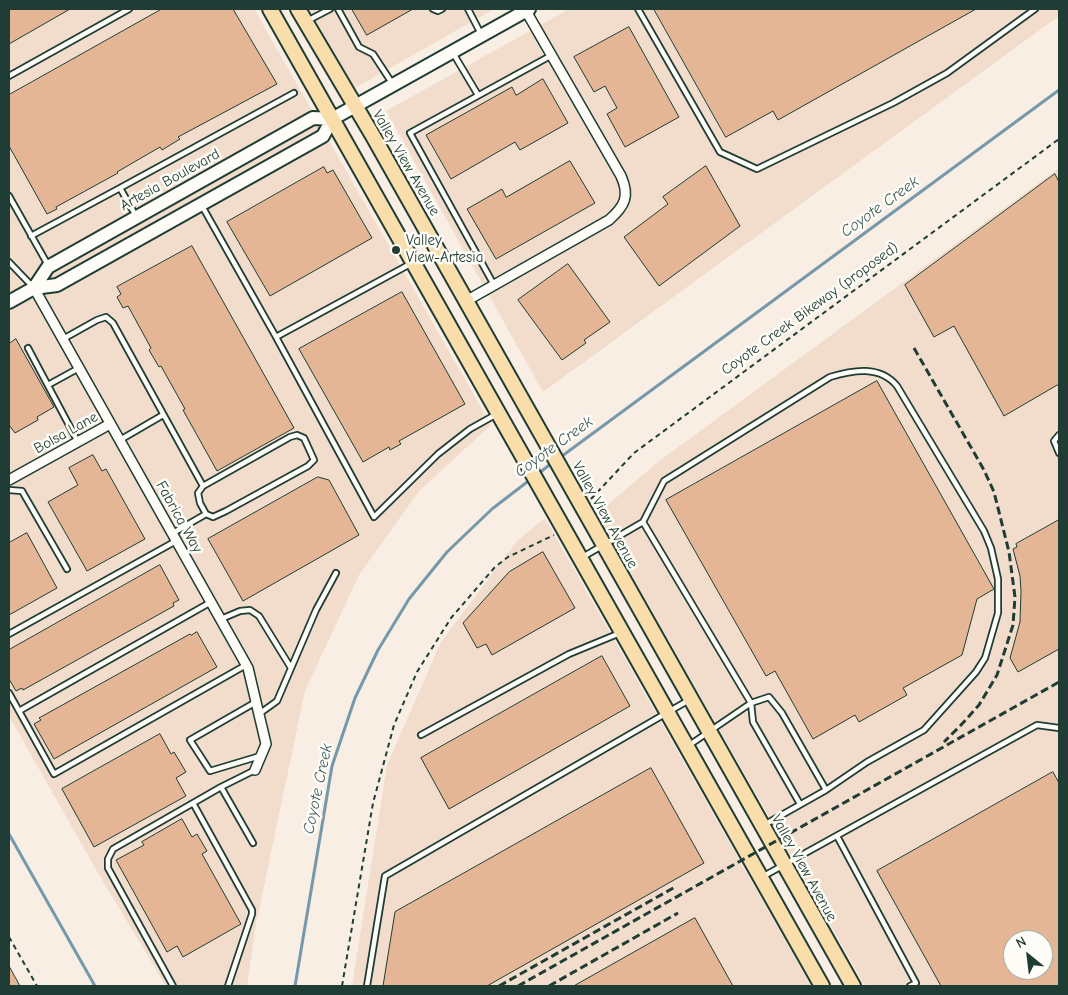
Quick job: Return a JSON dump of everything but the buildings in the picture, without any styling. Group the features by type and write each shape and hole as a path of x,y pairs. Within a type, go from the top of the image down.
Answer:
{"main road":[{"path":"270,9 822,986"},
{"name":"Valley View Avenue","path":"298,9 466,301 853,986"},
{"name":"Artesia Boulevard","path":"34,288 48,266 313,118 332,119 527,10"},
{"name":"Artesia Boulevard","path":"9,302 34,288 57,285 323,136 332,119"}],"street":[{"path":"466,301 609,220 623,204 626,187 621,176 527,10"},
{"name":"Fabrica Way","path":"34,288 246,665 266,744 255,770"},
{"name":"Bolsa Lane","path":"9,480 110,424"}],"lane":[{"path":"9,76 129,9"},
{"path":"306,22 330,9"},
{"path":"338,9 359,47 373,54 393,85"},
{"path":"433,9 438,11 442,9"},
{"path":"468,9 482,35"},
{"path":"638,9 720,152 757,169 893,103 947,73 1035,9"},
{"path":"453,52 478,95"},
{"path":"494,285 410,133 552,55"},
{"path":"32,236 294,93"},
{"path":"120,188 137,217"},
{"path":"9,196 48,266"},
{"path":"201,205 276,337 374,517 438,454 470,429 499,413"},
{"path":"9,262 34,288"},
{"path":"276,337 413,262"},
{"path":"63,339 106,317 112,323 202,486"},
{"path":"28,348 78,442"},
{"path":"48,385 79,368"},
{"path":"580,559 643,522 664,481 830,377 848,371 872,371 886,376 897,386 984,532 991,548 998,579 998,613 985,658 976,672 924,730 866,762 826,790 762,826"},
{"path":"120,440 163,415"},
{"path":"1059,435 1054,441 1059,453"},
{"path":"290,437 304,438 314,460 308,466 213,517 206,514 198,493 202,486 290,437"},
{"path":"9,490 22,491 67,570"},
{"path":"9,634 175,536 206,514"},
{"path":"643,522 751,703 753,722 800,804"},
{"path":"259,714 277,701 316,610 336,573"},
{"path":"19,711 211,602"},
{"path":"221,619 240,611 250,610 259,616 291,668"},
{"path":"421,735 569,654 622,632"},
{"path":"9,692 54,774 246,665"},
{"path":"686,747 751,703 769,697 782,713 826,790"},
{"path":"367,986 385,876 690,699"},
{"path":"256,702 190,740 210,771 261,755"},
{"path":"761,878 1037,725 1059,728"},
{"path":"173,986 112,878 107,863 114,849 221,787 255,770"},
{"path":"221,787 252,844"},
{"path":"194,803 252,910 228,986"},
{"path":"837,836 916,983 910,986"}],"path":[{"name":"Coyote Creek Bikeway (proposed)","path":"578,501 592,498 634,453 1059,139"},
{"path":"9,937 37,986"}],"shaded area":[{"path":"9,9 254,9 491,425 419,491 359,575 305,691 256,924 247,986 166,986 98,873 9,716"},
{"path":"309,9 494,9 355,88"},
{"path":"569,9 1059,9 1059,16 543,392 386,111"},
{"path":"1059,168 1059,986 865,986 597,514 658,462"},
{"path":"545,518 811,986 352,986 387,765 441,642 517,541"}],"waterway":[{"name":"Coyote Creek","path":"558,459 1059,90"},
{"name":"Coyote Creek","path":"538,474 553,462"},
{"name":"Coyote Creek","path":"295,986 332,766 355,698 378,650 409,599 447,552 492,509 531,479"},
{"path":"9,834 95,986"}],"railway":[{"path":"914,348 984,470 994,492 1009,552 1015,597 1013,625 997,675 979,705 944,742"},
{"path":"518,986 1059,682"},
{"path":"499,986 675,887"},
{"path":"549,986 678,913"}],"place":[{"name":"Valley View-Artesia","path":"396,250"}]}
